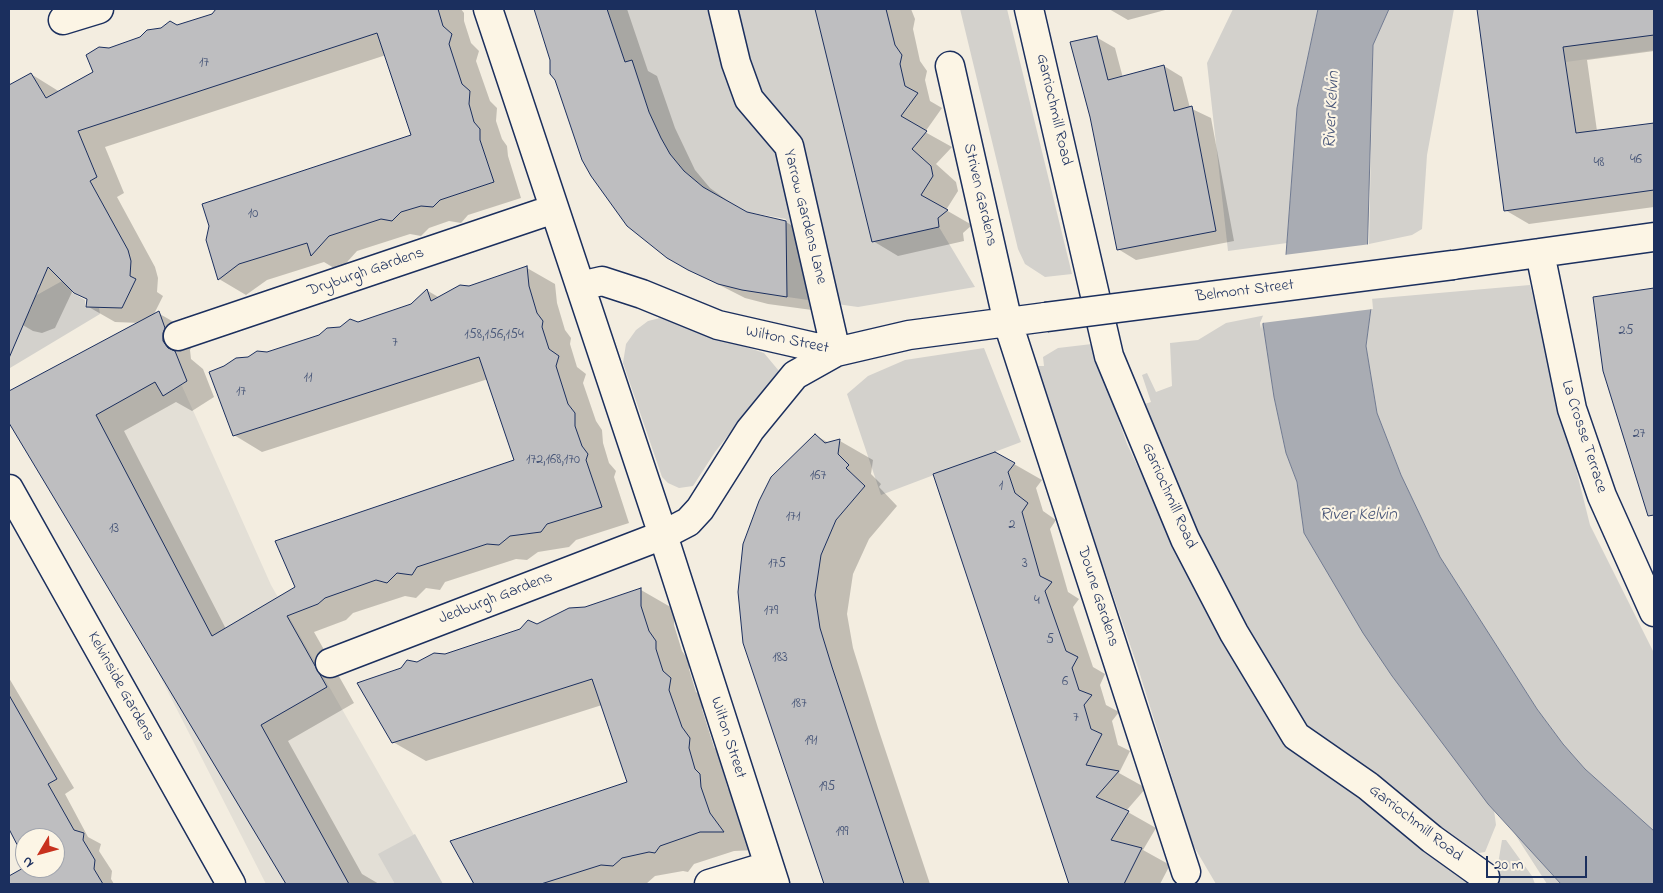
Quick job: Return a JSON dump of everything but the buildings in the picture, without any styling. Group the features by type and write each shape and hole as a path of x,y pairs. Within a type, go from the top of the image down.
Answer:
{"street":[{"path":"63,20 99,9"},
{"name":"Wilton Street","path":"488,9 663,535 771,875"},
{"name":"Yarrow Gardens Lane","path":"723,9 736,63 749,99 789,146 836,352"},
{"name":"Garriochmill Road","path":"1029,9 1109,356 1185,539 1234,633 1296,736 1368,786 1432,839 1485,877"},
{"name":"Striven Gardens","path":"950,66 1008,323"},
{"name":"Dryburgh Gardens","path":"178,336 554,209"},
{"name":"Belmont Street","path":"836,352 908,335 1453,265 1654,237"},
{"name":"La Crosse Terrace","path":"1540,253 1572,409 1602,496 1654,612"},
{"name":"Wilton Street","path":"580,286 602,281 642,294 718,325 836,352"},
{"name":"Doune Gardens","path":"1008,323 1186,872"},
{"name":"Wilton Street","path":"663,535 688,522 700,509 750,430 795,374 836,352"},
{"name":"Kelvinside Gardens","path":"9,489 231,884"},
{"name":"Jedburgh Gardens","path":"330,663 663,535"},
{"path":"710,884 771,875"}],"shaded area":[{"path":"607,9 815,9 872,241 939,227 975,287 858,307 787,297 786,219 747,212 703,187 684,171 670,154 661,138 649,112 632,61 625,62"},
{"path":"960,9 1007,9 1072,274 1045,277 1025,264 1018,249"},
{"path":"1233,9 1318,9 1297,108 1287,243 1228,251 1207,63"},
{"path":"1389,9 1454,9 1427,155 1422,229 1412,235 1369,244 1373,45"},
{"path":"1555,9 1654,9 1654,50 1566,62"},
{"path":"62,281 73,293 85,300 85,307 99,308 100,314 10,368 9,317 24,316 31,309 35,296"},
{"path":"1530,285 1590,525 1654,653 1654,831 1585,769 1563,744 1537,709 1440,557 1401,475 1377,413 1366,346 1371,308 1370,299"},
{"path":"1266,315 1263,324 1274,397 1286,453 1297,482 1304,533 1392,676 1494,810 1496,825 1485,852 1479,853 1446,838 1298,726 1239,625 1139,406 1151,402 1142,375 1147,373 1156,392 1172,386 1170,343 1198,340 1226,323"},
{"path":"660,318 764,353 779,371 715,452 693,486 679,488 668,483 662,477 623,363 626,344 636,330 648,321"},
{"path":"153,321 271,585 442,884 266,884 15,392"},
{"path":"1092,344 1127,444 1182,560 1284,734 1472,884 1216,884 1193,845 1138,668 1062,446 1038,366 1044,366 1043,357 1058,348"},
{"path":"984,348 1021,442 881,495 847,394 868,376 905,360"},
{"path":"1509,825 1561,884 1547,884"},
{"path":"415,834 443,884 395,884 378,854"},
{"path":"1502,840 1506,840 1532,876 1535,884 1500,884 1498,864"}],"water":[{"name":"River Kelvin","path":"1318,9 1389,9 1373,45 1367,263 1371,308 1366,346 1377,413 1401,475 1440,557 1537,709 1563,744 1585,769 1654,831 1654,884 1561,884 1488,804 1392,676 1363,633 1304,533 1297,482 1286,453 1274,397 1263,324 1285,268 1297,108"}],"pier":[{"path":"1371,244 1369,263 1373,309 1262,323 1261,329 1260,323 1283,267 1284,255"}]}
